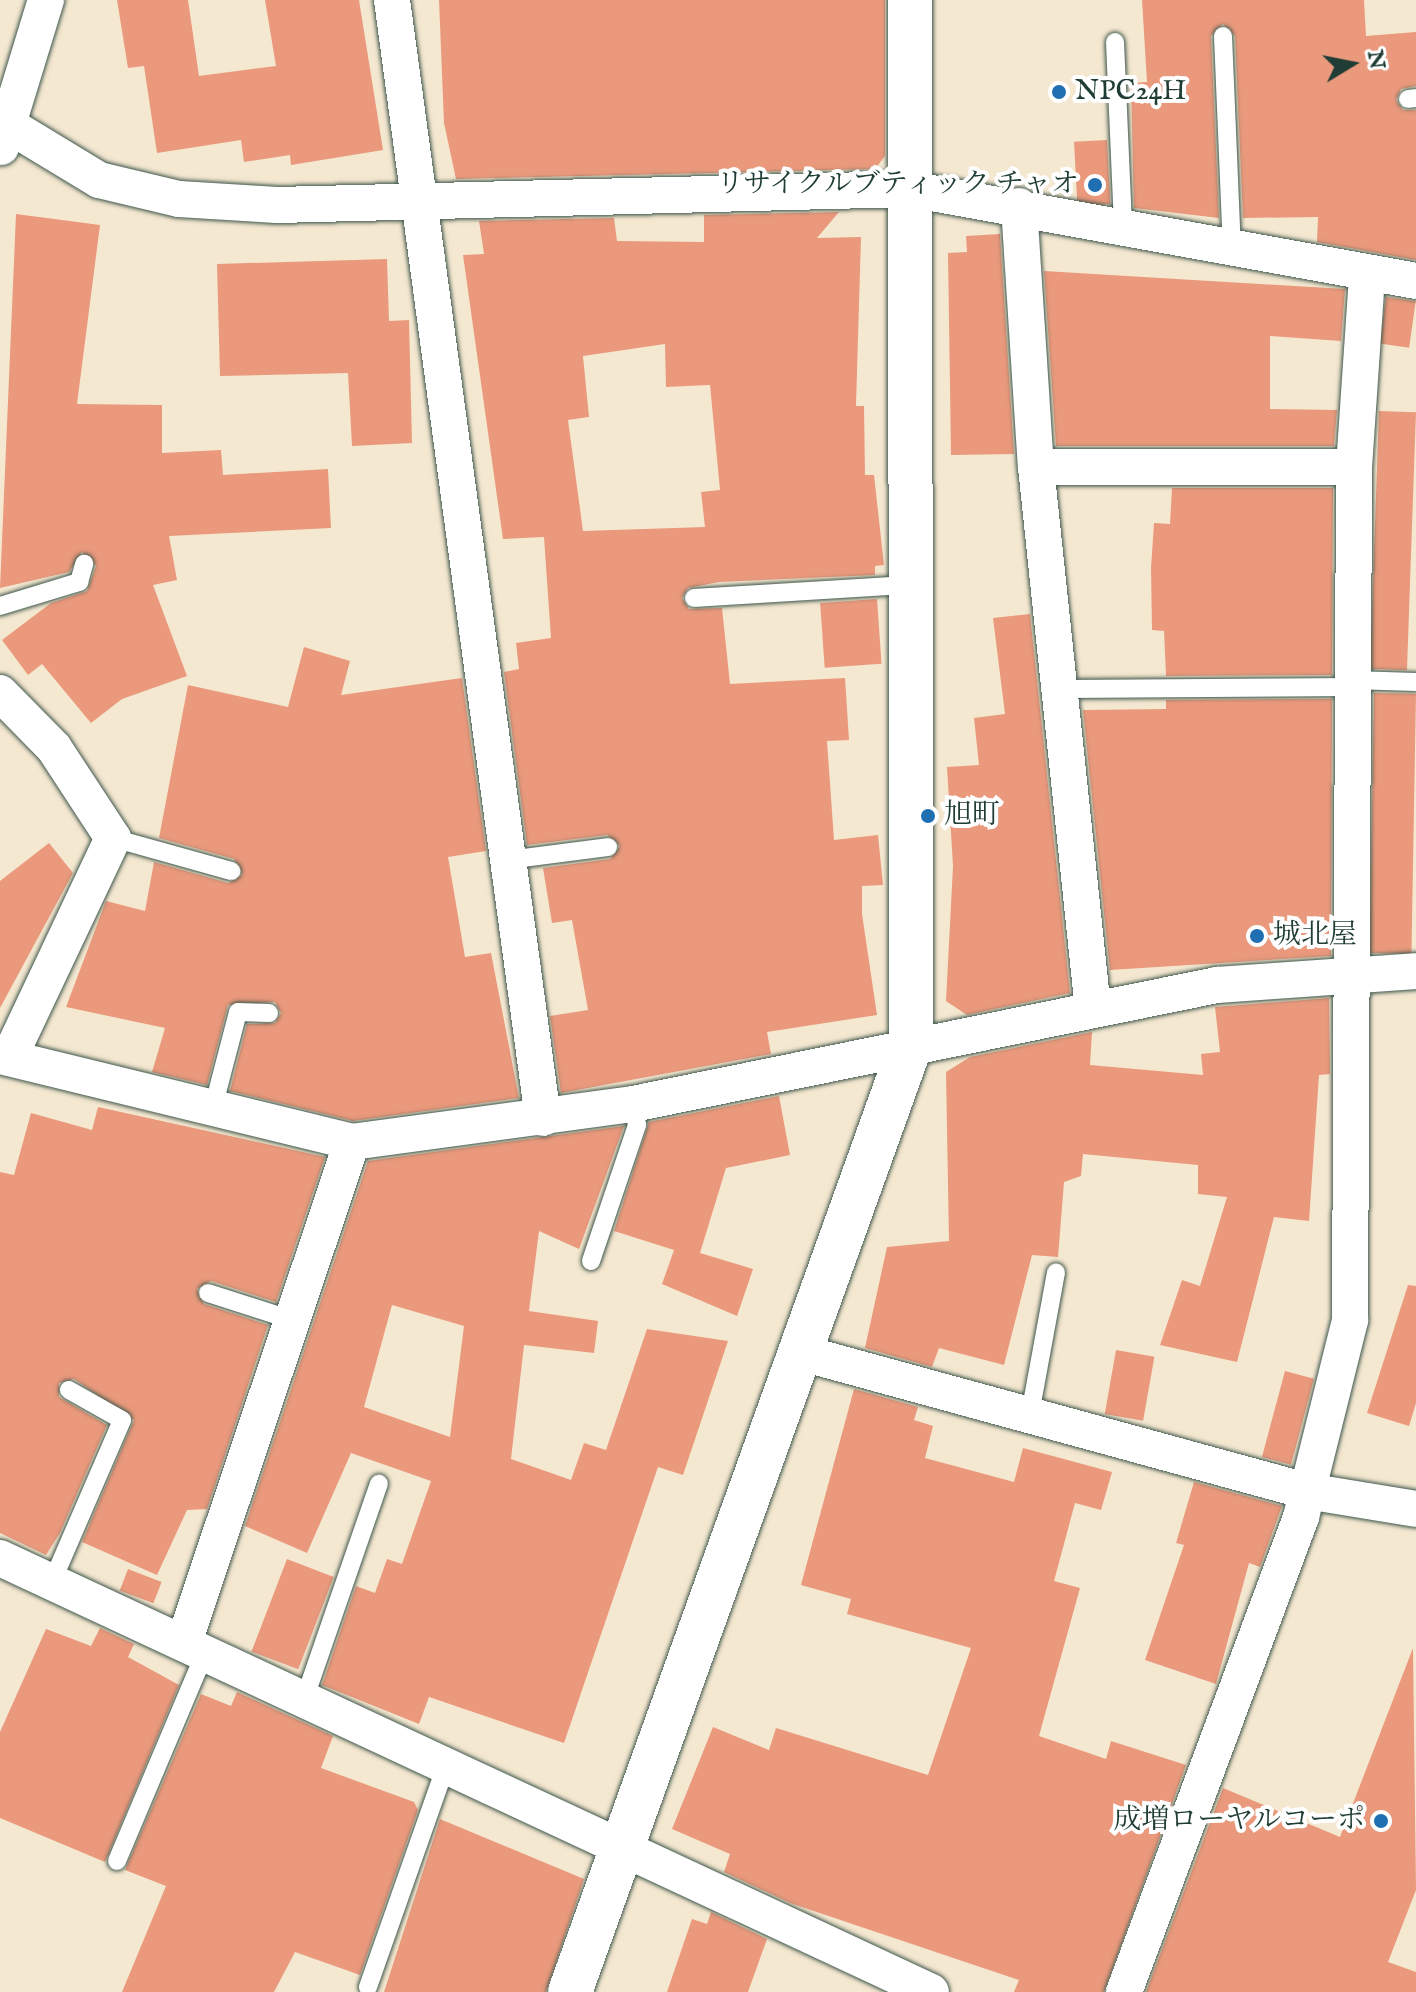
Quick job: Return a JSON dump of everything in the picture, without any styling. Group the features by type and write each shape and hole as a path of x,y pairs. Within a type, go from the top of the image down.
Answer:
{"street":[{"path":"46,0 3,132 99,180 162,196 277,205 910,189 1019,206 1416,281"},
{"path":"392,0 543,1118"},
{"path":"570,1992 911,1044 908,585 910,0"},
{"path":"1019,206 1036,467 1064,689 1093,1009"},
{"path":"1124,1992 1306,1491 1350,1320 1356,1106 1350,977 1354,467 1367,274"},
{"path":"1036,467 1354,467"},
{"path":"7,709 54,748 113,838 5,1057 352,1142 633,1104 911,1044 1217,985 1416,971"},
{"path":"195,1648 292,1320 352,1142"},
{"path":"802,1353 1306,1491 1416,1509"},
{"path":"0,1558 931,1992"}],"lane":[{"path":"1223,36 1232,248"},
{"path":"1115,42 1123,226"},
{"path":"0,606 79,582 84,564"},
{"path":"694,598 908,585"},
{"path":"1064,689 1416,682"},
{"path":"113,838 231,871"},
{"path":"508,860 608,847"},
{"path":"213,1108 238,1012 269,1013"},
{"path":"591,1261 637,1125 633,1104"},
{"path":"1030,1414 1056,1272"},
{"path":"208,1293 292,1320"},
{"path":"52,1582 122,1420 69,1390"},
{"path":"304,1700 379,1484"},
{"path":"117,1861 195,1648"},
{"path":"368,1987 446,1766"}],"building":[{"path":"117,0 188,0 199,76 276,66 265,0 359,0 383,150 291,165 290,155 244,162 241,140 157,153 144,66 128,68"},
{"path":"439,0 885,0 885,156 875,169 456,179 444,123"},
{"path":"1142,0 1364,0 1366,36 1416,32 1416,86 1401,89 1396,100 1403,110 1416,110 1416,260 1317,242 1318,217 1243,218 1235,36 1223,24 1211,36 1219,218 1134,208 1131,83 1147,82"},
{"path":"1107,140 1110,204 1077,206 1074,142"},
{"path":"839,212 817,238 861,237 856,406 864,406 865,475 874,475 884,565 875,566 875,575 719,582 688,588 682,598 689,609 722,608 730,684 845,678 849,740 827,741 834,840 878,835 883,885 862,886 862,914 877,1015 767,1032 771,1054 561,1093 550,1016 588,1010 572,920 552,923 543,868 610,859 620,846 607,835 527,845 504,672 519,669 516,643 551,638 544,537 503,539 463,255 484,254 479,221 614,218 617,241 704,242 704,215","holes":["665,344 666,387 710,385 720,490 701,492 705,527 583,531 568,420 589,417 583,356"]},
{"path":"16,214 100,225 77,404 162,405 162,453 221,450 223,475 328,469 331,528 169,536 177,580 153,585 187,676 122,699 91,723 42,664 28,675 2,640 51,603 87,591 96,566 82,552 69,572 0,588"},
{"path":"1000,234 1014,454 951,455 948,253 967,252 966,236"},
{"path":"387,259 389,321 409,320 412,443 352,446 348,373 220,376 217,264"},
{"path":"1044,271 1345,289 1341,341 1270,336 1270,409 1337,410 1334,446 1056,446"},
{"path":"1386,297 1416,301 1409,348 1379,344"},
{"path":"1379,411 1416,412 1407,670 1370,669"},
{"path":"1172,488 1333,488 1332,675 1166,676 1164,631 1152,630 1151,568 1154,523 1170,524"},
{"path":"877,599 882,664 825,668 820,603"},
{"path":"1030,614 1070,993 967,1015 946,1001 953,866 947,767 979,765 974,718 1005,714 993,618"},
{"path":"304,647 350,661 341,695 462,678 486,851 448,857 465,957 491,953 519,1098 353,1121 230,1091 247,1024 275,1023 281,1013 275,1002 228,1005 207,1085 152,1072 165,1028 66,1007 106,901 145,911 154,862 228,883 242,875 234,859 159,838 188,685 288,707"},
{"path":"1374,693 1416,694 1411,954 1369,953"},
{"path":"1332,699 1331,956 1110,970 1083,710 1166,709 1166,700"},
{"path":"49,843 73,873 0,1008 0,881"},
{"path":"1329,998 1330,1074 1319,1075 1309,1221 1274,1217 1237,1362 1160,1345 1182,1280 1200,1286 1227,1197 1198,1194 1198,1165 1083,1154 1081,1176 1064,1182 1058,1257 1032,1255 1004,1365 939,1348 932,1367 865,1348 887,1247 949,1241 946,1072 970,1057 1092,1032 1090,1065 1203,1075 1201,1054 1220,1052 1215,1007"},
{"path":"779,1096 790,1155 726,1168 700,1253 753,1269 737,1316 662,1284 674,1250 614,1231 649,1122"},
{"path":"98,1107 325,1157 276,1302 211,1281 197,1289 204,1304 268,1325 207,1509 187,1510 157,1575 82,1542 134,1420 74,1379 59,1383 59,1397 107,1425 60,1533 46,1555 0,1533 0,1172 14,1175 31,1113 92,1130"},
{"path":"624,1126 579,1249 539,1231 529,1311 598,1321 594,1353 524,1345 511,1459 571,1480 584,1443 606,1450 647,1329 728,1341 683,1475 658,1467 564,1743 429,1697 419,1724 322,1685 356,1586 375,1593 387,1559 402,1564 431,1481 351,1453 307,1553 245,1526 368,1161","holes":["392,1305 464,1326 450,1437 364,1407"]},
{"path":"1408,1285 1416,1286 1416,1403 1409,1426 1367,1413"},
{"path":"1116,1350 1154,1357 1143,1421 1105,1414"},
{"path":"1285,1371 1314,1379 1291,1465 1262,1457"},
{"path":"854,1389 918,1407 914,1420 933,1426 925,1458 1014,1482 1023,1448 1112,1472 1101,1510 1075,1503 1054,1581 1080,1588 1039,1736 1106,1759 1111,1741 1186,1765 1104,1992 1014,1992 1019,1980 790,1903 724,1872 730,1854 672,1829 713,1727 769,1750 776,1728 928,1775 971,1648 847,1614 851,1599 801,1585"},
{"path":"1194,1482 1282,1506 1260,1567 1249,1563 1216,1684 1145,1660 1184,1545 1176,1543"},
{"path":"287,1559 334,1577 298,1669 252,1651"},
{"path":"128,1569 162,1582 153,1603 120,1590"},
{"path":"100,1628 134,1644 128,1657 179,1685 105,1862 0,1818 0,1732 46,1629 91,1646"},
{"path":"1413,1648 1416,1890 1388,1962 1416,1972 1416,1992 1146,1992 1223,1788 1340,1837"},
{"path":"237,1692 333,1736 321,1768 414,1802 418,1810 360,1975 295,1952 274,1992 122,1992 166,1886 125,1870 201,1694 231,1706"},
{"path":"440,1819 584,1879 546,1992 384,1992"},
{"path":"711,1912 767,1939 748,1992 667,1992 692,1919 707,1924"}],"place":[{"name":"NPC24H","path":"1059,92"},
{"name":"リサイクルブティック チャオ","path":"1095,185"},
{"name":"旭町","path":"928,816"},
{"name":"城北屋","path":"1257,936"},
{"name":"成増ローヤルコーポ","path":"1381,1821"}]}
